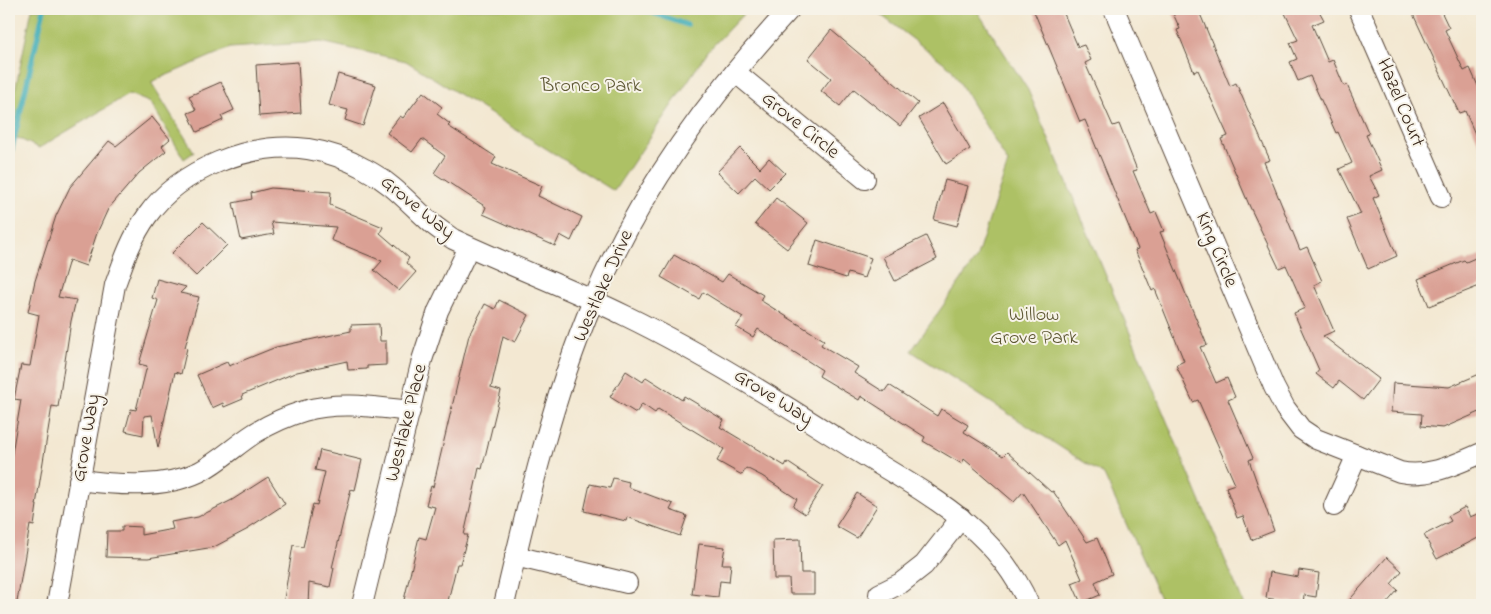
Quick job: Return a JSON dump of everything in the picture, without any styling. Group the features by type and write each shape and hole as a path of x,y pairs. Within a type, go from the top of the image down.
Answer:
{"street":[{"name":"Westlake Drive","path":"504,605 548,428 568,367 593,301 620,245 662,172 706,108 734,72 790,9"},
{"name":"King Circle","path":"1114,9 1274,387 1285,408 1302,429 1316,439 1400,472 1413,474 1445,469 1482,453"},
{"name":"Hazel Court","path":"1360,9 1442,197"},
{"name":"Grove Circle","path":"734,72 865,179"},
{"name":"Grove Way","path":"57,605 115,284 128,247 147,215 164,197 190,176 220,161 268,149 307,149 338,156 387,182 430,222 453,239 626,315 728,370 941,503 961,518 983,536 1003,559 1015,576 1029,605"},
{"name":"Westlake Place","path":"362,605 422,360 438,311 469,247"},
{"path":"79,480 145,485 198,473 255,433 288,416 306,410 327,406 350,405 410,411"},
{"path":"1334,506 1357,455"},
{"path":"879,594 901,583 924,565 961,518"},
{"path":"515,556 627,583"}],"green space":[{"name":"Bronco Park","path":"32,9 748,9 708,51 614,191 406,61 321,42 230,48 151,82 194,152 184,159 151,103 129,94 39,148 9,134 9,120"},
{"name":"Willow Grove Park","path":"873,9 976,9 1028,90 1244,605 1163,605 1104,475 911,351 976,259 1008,163 951,68"}],"building":[{"path":"1033,9 1062,9 1078,47 1084,45 1091,60 1085,63 1113,126 1119,124 1137,170 1133,171 1151,214 1156,212 1164,231 1160,232 1207,345 1200,347 1216,383 1227,378 1235,397 1228,400 1253,458 1249,460 1274,531 1251,540 1243,516 1237,518 1226,487 1235,484 1198,400 1193,402 1176,365 1184,361 1155,289 1152,291 1135,250 1138,249 1085,120 1080,122"},
{"path":"1171,9 1198,9 1230,86 1236,83 1270,160 1264,162 1300,250 1307,247 1322,281 1314,285 1334,331 1323,336 1379,379 1363,400 1339,381 1334,388 1316,374 1319,370 1294,313 1305,308 1286,265 1279,268 1250,207 1221,139 1228,136 1198,70 1194,72 1177,30 1180,29"},
{"path":"1283,9 1318,9 1324,20 1312,25 1328,62 1333,60 1344,86 1347,85 1369,134 1366,135 1382,170 1369,176 1379,195 1373,198 1397,256 1368,269 1347,219 1361,214 1339,169 1352,163 1310,76 1298,81 1290,62 1297,59 1290,43 1298,40"},
{"path":"1424,9 1440,9 1449,28 1445,30 1464,71 1470,68 1482,95 1482,150 1465,111 1459,113 1413,14"},
{"path":"831,30 918,103 900,126 854,89 840,106 821,91 831,78 808,59"},
{"path":"298,62 301,113 259,116 256,65"},
{"path":"338,74 376,85 363,126 345,120 348,110 329,105"},
{"path":"221,82 234,110 221,116 223,120 197,132 188,113 196,110 189,96"},
{"path":"423,92 442,107 437,114 450,124 448,126 496,157 492,164 542,186 538,196 582,217 571,241 560,235 555,246 483,214 486,207 434,173 445,156 422,139 412,152 387,133 400,116 403,118"},
{"path":"943,103 970,149 946,164 919,118"},
{"path":"152,117 170,139 162,146 166,151 139,173 108,209 97,233 86,266 69,260 58,297 76,300 58,407 52,406 34,526 30,525 17,602 9,602 9,471 21,400 14,399 21,365 30,366 39,315 28,312 35,281 56,216 70,187 109,141 116,146"},
{"path":"740,148 760,168 769,158 785,173 769,189 755,176 739,193 717,172"},
{"path":"945,180 968,186 957,226 934,220"},
{"path":"271,188 331,192 330,205 383,227 380,233 409,258 406,263 416,272 399,291 374,270 382,261 331,240 336,227 271,222 274,234 241,240 233,203 252,199 251,193"},
{"path":"776,198 808,223 787,249 755,224"},
{"path":"203,222 227,245 196,276 172,253"},
{"path":"926,236 937,259 895,281 883,257"},
{"path":"817,240 871,258 864,278 848,273 846,278 809,266"},
{"path":"674,255 722,282 728,274 763,295 760,300 824,340 821,345 858,367 854,373 884,392 889,385 937,416 941,409 968,425 964,432 1003,456 1007,452 1051,492 1053,491 1087,542 1097,538 1112,574 1095,582 1100,595 1081,603 1072,583 1082,579 1065,540 1058,545 1023,492 1014,502 964,459 962,464 923,441 925,437 861,396 859,400 819,376 822,370 758,329 753,337 736,327 743,317 703,292 699,299 661,277"},
{"path":"1482,255 1482,285 1429,306 1418,279 1464,260 1466,262"},
{"path":"157,279 186,287 180,293 199,297 185,347 187,348 181,374 175,372 158,448 152,415 144,416 143,435 125,431 131,409 136,410 147,366 139,364 158,300 152,298"},
{"path":"499,300 529,315 515,342 503,336 491,388 501,391 482,469 479,468 464,535 468,535 460,564 457,564 447,605 428,605 404,600 419,537 426,539 435,507 426,505 431,486 433,487 469,335 485,304 495,309"},
{"path":"379,324 380,341 386,341 386,365 348,370 347,361 297,372 242,395 243,399 224,407 223,403 212,408 197,375 227,362 229,366 276,347 351,331 351,325"},
{"path":"626,371 643,382 646,377 682,400 684,396 724,420 720,427 785,466 787,462 823,486 805,514 793,506 797,499 762,476 746,468 742,475 717,461 724,449 658,409 655,413 642,404 636,413 610,397"},
{"path":"1482,373 1482,411 1443,428 1421,426 1422,414 1391,412 1393,383 1449,387"},
{"path":"320,450 362,460 355,490 351,489 332,568 334,568 330,587 309,583 308,605 283,605 293,545 303,547 313,504 317,505 325,472 315,470"},
{"path":"268,477 285,504 248,529 214,547 148,558 106,557 107,531 122,531 122,526 141,527 141,535 173,529 171,522 198,517 232,500"},
{"path":"613,478 629,482 628,487 673,504 670,510 687,516 680,536 627,517 626,521 584,511 590,484 610,488"},
{"path":"857,493 877,506 857,538 836,526"},
{"path":"1465,507 1470,517 1482,512 1482,536 1437,559 1424,535 1451,521 1448,516"},
{"path":"800,539 801,573 814,573 814,594 790,594 789,579 774,579 773,540"},
{"path":"699,544 725,547 722,564 731,564 729,582 720,581 718,597 692,594"},
{"path":"1387,557 1402,571 1391,584 1398,590 1385,605 1345,605"},
{"path":"1299,570 1319,573 1316,597 1304,595 1303,604 1266,598 1270,572 1298,577"}],"waterway":[{"path":"9,161 44,9"},
{"path":"642,9 687,25"}]}
